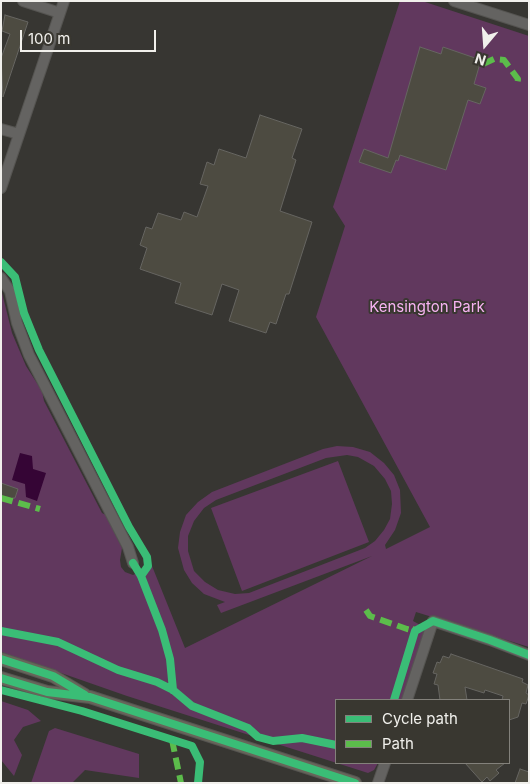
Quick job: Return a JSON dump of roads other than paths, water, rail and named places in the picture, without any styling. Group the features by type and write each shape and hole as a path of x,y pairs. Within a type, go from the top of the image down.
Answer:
{"main road":[{"path":"1,660 53,676 90,698"},
{"path":"1,678 47,692 90,698 355,783"}],"street":[{"path":"23,1 60,13"},
{"path":"1,188 64,1"},
{"path":"454,1 529,25"},
{"path":"1,128 19,134"},
{"path":"1,278 10,291 17,323 29,355 128,547 132,563"},
{"path":"407,699 433,622 529,655"},
{"path":"378,783 385,764"}],"park label":[{"name":"Kensington Park","path":"427,307"}]}
